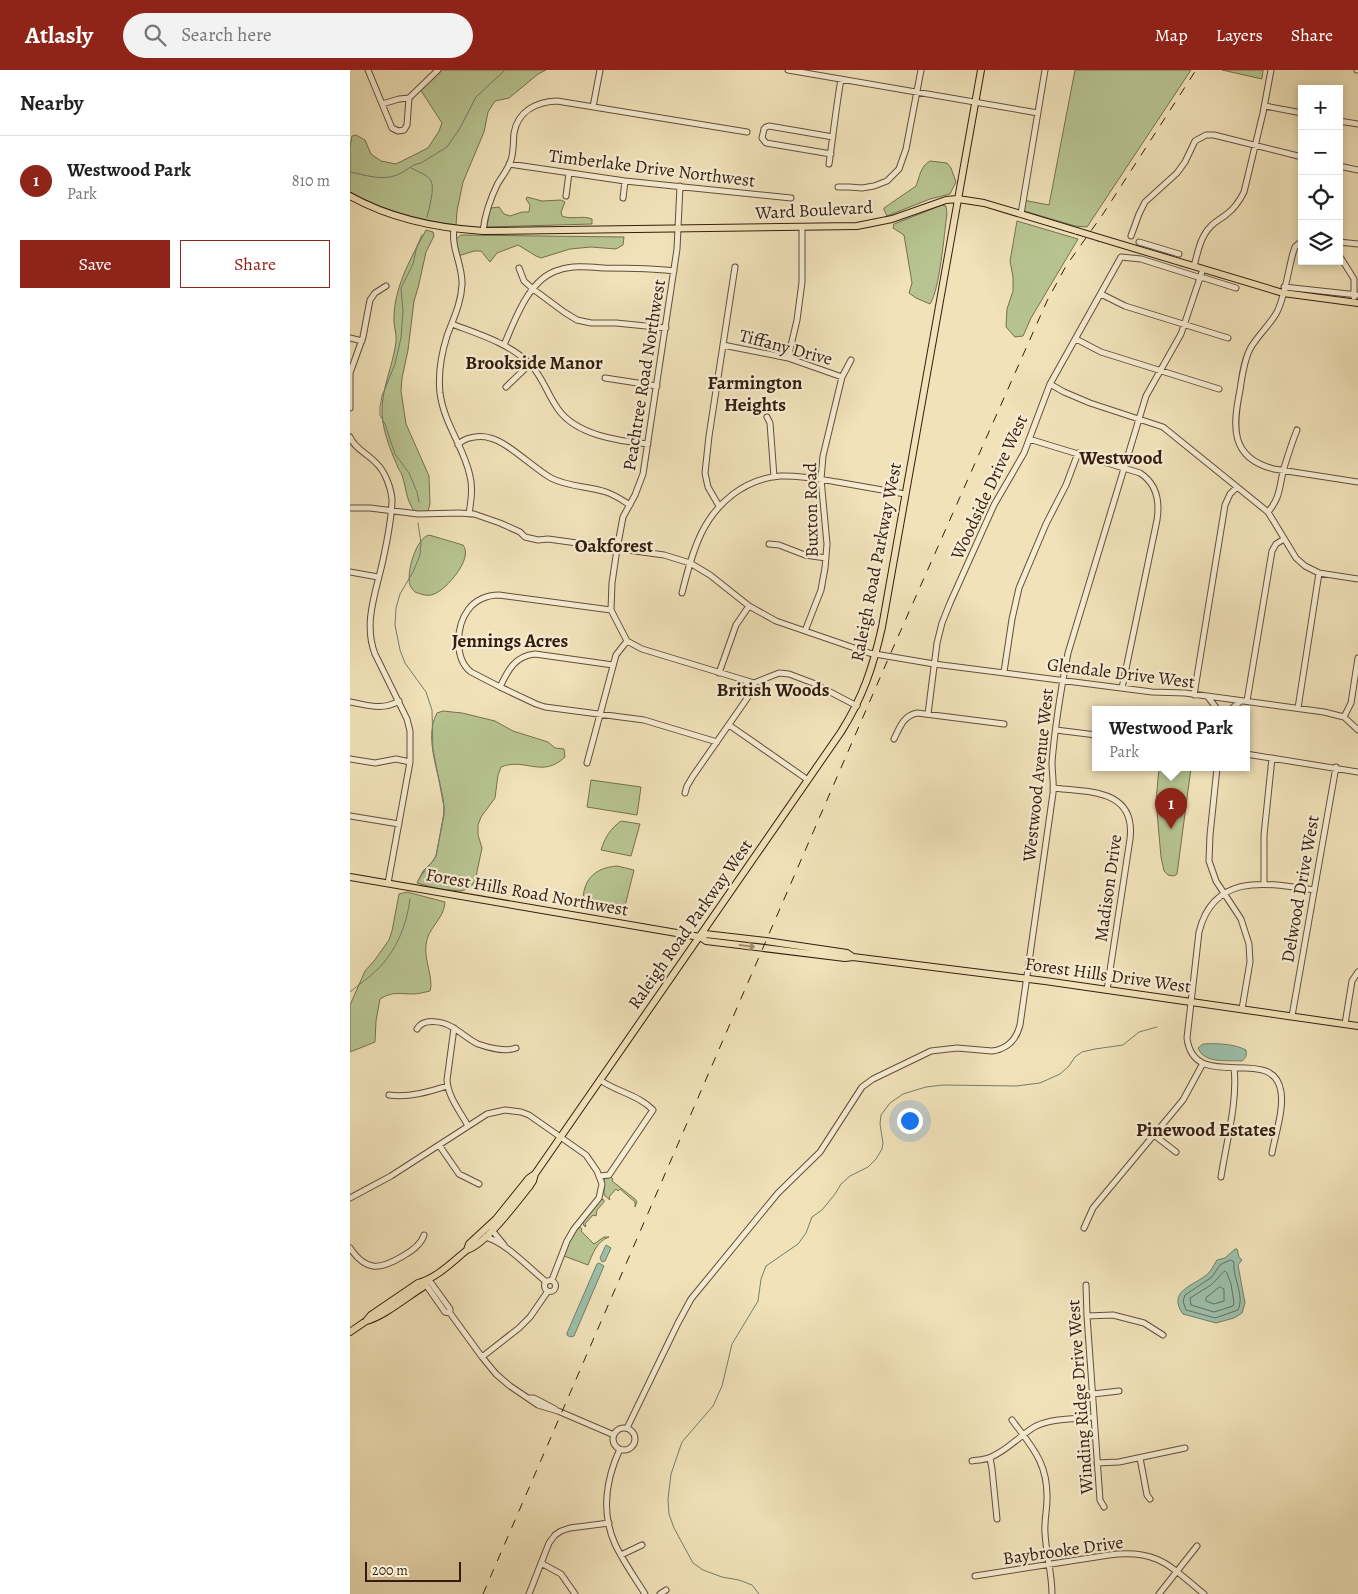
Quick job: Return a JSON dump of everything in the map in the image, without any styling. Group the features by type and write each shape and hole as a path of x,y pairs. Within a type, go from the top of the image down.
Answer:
{"main road":[{"name":"Raleigh Road Parkway West","path":"467,1250 469,1244 496,1218 535,1174 841,732 857,706 867,684 884,618 981,70"},
{"name":"Ward Boulevard","path":"350,196 377,209 405,219 454,229 483,231 844,227 870,224 946,200 958,199 984,203 1100,238 1163,253 1204,269 1284,290 1356,299"},
{"name":"Forest Hills Road Northwest","path":"350,877 700,937"},
{"name":"Forest Hills Drive West","path":"700,937 706,941 1027,978 1358,1026"},
{"name":"Raleigh Road Parkway West","path":"350,1332 366,1321 374,1320 423,1287 426,1282 467,1250 473,1248 492,1230 529,1187 535,1174"}],"street":[{"path":"368,70 392,128 398,131 406,128 409,98"},
{"path":"382,104 393,100 409,98 438,70"},
{"path":"593,107 600,70"},
{"path":"788,70 1038,113"},
{"path":"838,188 874,186 886,181 896,173 906,149 920,70"},
{"path":"1021,214 1045,70"},
{"path":"1194,266 1206,232 1213,224 1231,211 1244,192 1265,106 1271,70"},
{"path":"829,164 835,111 841,80"},
{"path":"483,231 488,205 510,164 517,123 528,109 534,105 548,102 593,107 747,132"},
{"path":"1265,106 1298,112"},
{"path":"1343,122 1358,124"},
{"path":"831,154 766,143 762,138 766,126 833,137"},
{"path":"1131,236 1145,202 1177,173 1185,162 1192,145 1206,135 1214,135 1298,156"},
{"name":"Timberlake Drive Northwest","path":"510,164 625,181 791,198"},
{"path":"1343,167 1358,170"},
{"path":"566,196 569,174"},
{"path":"623,198 625,181"},
{"name":"Peachtree Road Northwest","path":"611,610 616,549 623,518 640,484 648,444 674,271 680,186"},
{"path":"788,358 797,320 802,282 802,228"},
{"path":"454,229 453,242 461,269 462,285 459,304 440,363 440,384 444,410 467,464 471,481 472,493 469,514"},
{"path":"1140,242 1163,253 1179,254"},
{"path":"1343,242 1358,244"},
{"path":"1298,245 1293,253 1277,313 1248,352 1244,365 1235,422 1238,441 1249,457 1261,465 1358,482"},
{"name":"Woodside Drive West","path":"928,714 939,634 950,603 994,505 1014,472 1030,439 1050,384 1121,257 1142,259 1201,277"},
{"path":"1343,261 1354,279 1356,299"},
{"path":"719,506 708,487 705,473 736,267"},
{"path":"519,268 524,281 574,318 585,322 666,328"},
{"path":"504,345 518,313 533,289 555,271 569,268 643,268 674,271"},
{"name":"Westwood Avenue West","path":"627,1428 681,1316 696,1292 778,1193 820,1152 859,1091 873,1079 931,1051 957,1048 999,1050 1015,1038 1019,1030 1053,788 1052,764 1062,680 1068,654 1146,396 1181,334 1204,269"},
{"path":"1201,277 1236,288"},
{"path":"350,408 350,373 362,341 370,300 375,292 386,286"},
{"path":"1101,294 1125,306 1228,338"},
{"path":"452,324 504,345 530,364 543,380 563,416 591,433 607,438 648,444"},
{"path":"350,338 362,341"},
{"path":"1076,339 1101,352 1219,389"},
{"name":"Tiffany Drive","path":"723,345 788,358 842,376"},
{"name":"Buxton Road","path":"805,632 821,590 826,558 826,532 821,479 826,444 842,376 851,360"},
{"path":"506,387 530,364"},
{"path":"605,378 657,386"},
{"path":"1050,384 1090,403 1158,424 1170,431 1268,512 1296,558 1305,566 1319,573 1358,579"},
{"path":"767,416 770,423 774,477"},
{"path":"1268,512 1278,498 1284,470 1297,430"},
{"path":"458,445 462,441 476,437 491,438 502,443 541,472 556,480 572,486 606,492 630,505"},
{"path":"350,439 376,462 383,472 392,495 383,559 371,609 370,636 375,654 407,719 410,731 410,762 388,884"},
{"path":"1030,439 1124,467 1145,476 1154,487 1159,506 1122,688"},
{"path":"1004,672 1019,588 1046,524 1066,485 1078,453"},
{"path":"682,593 690,563 701,534 709,520 719,506 742,488 761,480 789,476 821,479 906,494"},
{"path":"1194,694 1225,504 1236,486"},
{"name":"Glendale Drive West","path":"350,508 427,514 469,514 500,523 531,539 548,539 664,555 690,563 710,575 749,606 776,621 876,655 1152,692 1194,694 1324,712 1344,718 1358,730"},
{"path":"1236,706 1244,701 1272,551 1276,544 1284,539"},
{"path":"769,544 779,545 805,555 826,558"},
{"path":"350,572 378,577"},
{"path":"1298,708 1319,573"},
{"path":"717,742 644,720 545,707 500,687 464,666 459,640 462,622 468,610 476,602 487,596 499,594 611,610 627,640 632,645 642,649 754,683 779,673 789,674 813,683 857,706"},
{"path":"719,673 736,625 749,606"},
{"path":"587,763 613,665 618,651 627,640"},
{"path":"500,687 512,664 528,655 535,654 613,665"},
{"path":"1344,718 1351,703 1358,658"},
{"path":"684,793 690,781 748,697 754,683"},
{"path":"1207,697 1215,706"},
{"path":"350,702 384,707 399,701"},
{"path":"894,739 906,717 917,713 1004,724"},
{"path":"729,725 808,780"},
{"path":"1056,730 1092,734"},
{"path":"1250,755 1358,772"},
{"path":"1264,884 1264,836 1272,758"},
{"path":"350,759 375,763 396,760 410,762"},
{"name":"Delwood Drive West","path":"1292,1016 1336,767"},
{"path":"1217,771 1209,854 1212,871 1224,894 1241,919 1250,944 1250,962 1242,1009"},
{"name":"Madison Drive","path":"1053,788 1110,796 1124,806 1130,820 1130,839 1107,990"},
{"path":"350,816 398,824"},
{"path":"1272,1153 1281,1104 1281,1091 1270,1073 1255,1068 1217,1068 1202,1065 1192,1054 1188,1045 1187,1038 1199,932 1207,909 1216,899 1239,886 1264,884 1314,890"},
{"path":"1345,1024 1352,981 1358,972"},
{"path":"417,1029 420,1024 426,1022 447,1024 484,1046 510,1051 516,1048"},
{"path":"454,1028 447,1086 468,1126"},
{"path":"1084,1228 1093,1208 1183,1100 1202,1065"},
{"path":"1221,1177 1236,1081 1234,1068"},
{"path":"600,1080 634,1096 653,1110 608,1175 600,1176"},
{"path":"389,1095 413,1094 447,1086"},
{"path":"350,1198 391,1176 491,1112 505,1110 529,1115 586,1155 594,1164 602,1184 599,1198 566,1241 552,1280"},
{"path":"1154,1135 1176,1152"},
{"path":"439,1145 459,1174 479,1184"},
{"path":"492,1230 505,1247"},
{"path":"350,1248 362,1262 374,1267 382,1267 412,1250 422,1240 424,1235"},
{"path":"485,1237 493,1239 505,1247 544,1280 544,1288 548,1292"},
{"path":"545,1283 548,1280 552,1280"},
{"path":"482,1357 530,1317 548,1292 555,1288 552,1280"},
{"path":"426,1282 446,1312 450,1313 482,1357 496,1374 510,1386 528,1398 538,1400 558,1411 614,1435"},
{"name":"Winding Ridge Drive West","path":"1086,1285 1097,1463 1100,1500 1104,1507"},
{"path":"1087,1316 1113,1315 1144,1324 1163,1335"},
{"path":"1093,1394 1119,1392"},
{"path":"972,1461 990,1458 1013,1444 1035,1427 1048,1422 1094,1417"},
{"path":"1012,1420 1038,1456 1047,1484 1044,1530 1050,1564 1052,1594"},
{"path":"627,1428 633,1432 635,1442 633,1446 628,1450 617,1448 614,1442 614,1435 619,1429 627,1428"},
{"path":"1097,1463 1119,1462 1185,1448"},
{"path":"620,1449 608,1484 607,1512 615,1544 645,1594"},
{"path":"990,1458 997,1519"},
{"path":"1140,1458 1147,1495 1150,1499"},
{"path":"529,1594 549,1543 555,1535 570,1528 609,1523"},
{"path":"621,1555 642,1545"},
{"path":"1159,1594 1179,1573 1197,1546"},
{"name":"Baybrooke Drive","path":"975,1576 1126,1553 1142,1554 1163,1561 1204,1594"},
{"path":"541,1563 561,1574 575,1594"},
{"path":"660,1594 666,1590"}],"shaded area":[{"path":"439,70 546,70 538,74 509,98 495,101 488,112 484,132 463,182 456,226 402,214 350,192 350,147 352,136 356,135 365,140 371,154 381,161 396,164 428,148 442,123 420,89"},
{"path":"1075,70 1191,70 1087,227 1075,226 1021,210 1023,200 1049,205"},
{"path":"1222,70 1263,70 1262,79"},
{"path":"930,161 947,163 951,168 956,182 950,194 930,199 887,216 884,208 916,186 922,169"},
{"path":"527,197 542,201 561,200 565,202 561,212 562,216 592,219 592,224 487,227 491,208 499,207 504,214 510,216 529,212 530,205 526,199"},
{"path":"942,205 946,206 947,214 939,274 930,304 909,293 912,283 904,235 893,228 894,224"},
{"path":"1017,221 1078,239 1031,318 1023,336 1015,337 1006,327 1007,309 1013,291 1010,261"},
{"path":"426,230 433,232 434,236 426,252 414,301 401,391 406,424 429,476 430,504 428,511 423,513 414,511 409,502 402,475 387,440 382,405 396,342 394,319 397,293 405,271"},
{"path":"461,235 624,237 623,245 616,249 591,247 570,249 541,258 518,245 497,253 490,262 481,251 458,256 455,240"},
{"path":"429,535 463,545 465,558 457,573 445,586 431,595 426,595 415,592 410,586 409,573 416,549 420,542"},
{"path":"443,711 462,713 495,721 513,731 548,742 555,748 564,749 565,757 549,766 541,767 518,764 501,767 495,798 481,817 478,825 478,835 482,848 475,881 470,888 461,891 439,889 417,883 423,871 436,856 443,817 443,798 432,748 432,735 437,713"},
{"path":"1159,771 1191,771 1177,874 1174,876 1168,875 1164,871 1156,801"},
{"path":"591,780 641,787 637,815 587,807"},
{"path":"621,821 640,824 631,856 601,850 609,833"},
{"path":"617,866 634,870 624,910 583,905 585,889 591,877 601,870"},
{"path":"407,892 445,902 442,914 427,939 426,957 431,981 430,991 415,994 392,994 380,999 375,1042 350,1052 350,1005 365,971 389,940 399,894"},
{"path":"611,1177 612,1181 635,1199 637,1202 635,1207 635,1202 620,1189 618,1191 616,1189 609,1197 610,1200 604,1195 604,1180"},
{"path":"601,1199 604,1202 597,1210 596,1216 593,1215 585,1224 585,1227 582,1222"},
{"path":"580,1227 581,1231 594,1244 604,1237 609,1237 598,1244 588,1265 564,1256 570,1238"}],"water":[{"path":"1203,1044 1236,1046 1246,1050 1246,1056 1242,1061 1211,1059 1205,1057 1198,1048"},
{"path":"606,1245 611,1248 605,1261 602,1262 600,1258"},
{"path":"1237,1249 1242,1260 1238,1265 1245,1303 1242,1313 1234,1318 1216,1323 1183,1314 1178,1300 1183,1290 1207,1274 1217,1260 1225,1258"},
{"path":"599,1263 604,1266 574,1336 570,1337 567,1333"}],"waterway":[{"path":"350,172 374,177 391,177 421,163 447,147 460,128 476,97 505,70"},
{"path":"411,168 422,173 432,184 427,217"},
{"path":"419,502 409,473 395,454 380,415 380,407 382,396 395,364 401,338 403,311 401,288 413,264 417,246 422,235"},
{"path":"418,523 421,543 420,555 413,572 400,594 396,608 395,625 400,650 405,663 426,692 432,710 433,749 444,815 436,856 418,881"},
{"path":"350,992 375,972 390,954 400,937 410,899"},
{"path":"759,1594 752,1585 703,1570 693,1563 674,1528 669,1514 668,1499 671,1474 682,1442 713,1406 722,1386 732,1344 758,1301 761,1279 766,1266 798,1244 806,1233 812,1217 822,1210 841,1184 850,1176 868,1167 876,1159 883,1143 880,1124 881,1115 890,1103 903,1094 926,1087 943,1085 1016,1086 1040,1083 1060,1074 1082,1052 1123,1045 1139,1032 1157,1027"}],"railway":[{"path":"483,1594 889,657 1047,301 1066,266 1103,214 1196,70"}],"place":[{"name":"Westwood Park","path":"1171,829"}],"district":[{"name":"Brookside Manor","path":"534,363"},
{"name":"Farmington Heights","path":"755,394"},
{"name":"Westwood","path":"1121,458"},
{"name":"Oakforest","path":"614,546"},
{"name":"Jennings Acres","path":"510,641"},
{"name":"British Woods","path":"773,690"},
{"name":"Pinewood Estates","path":"1206,1130"}]}
